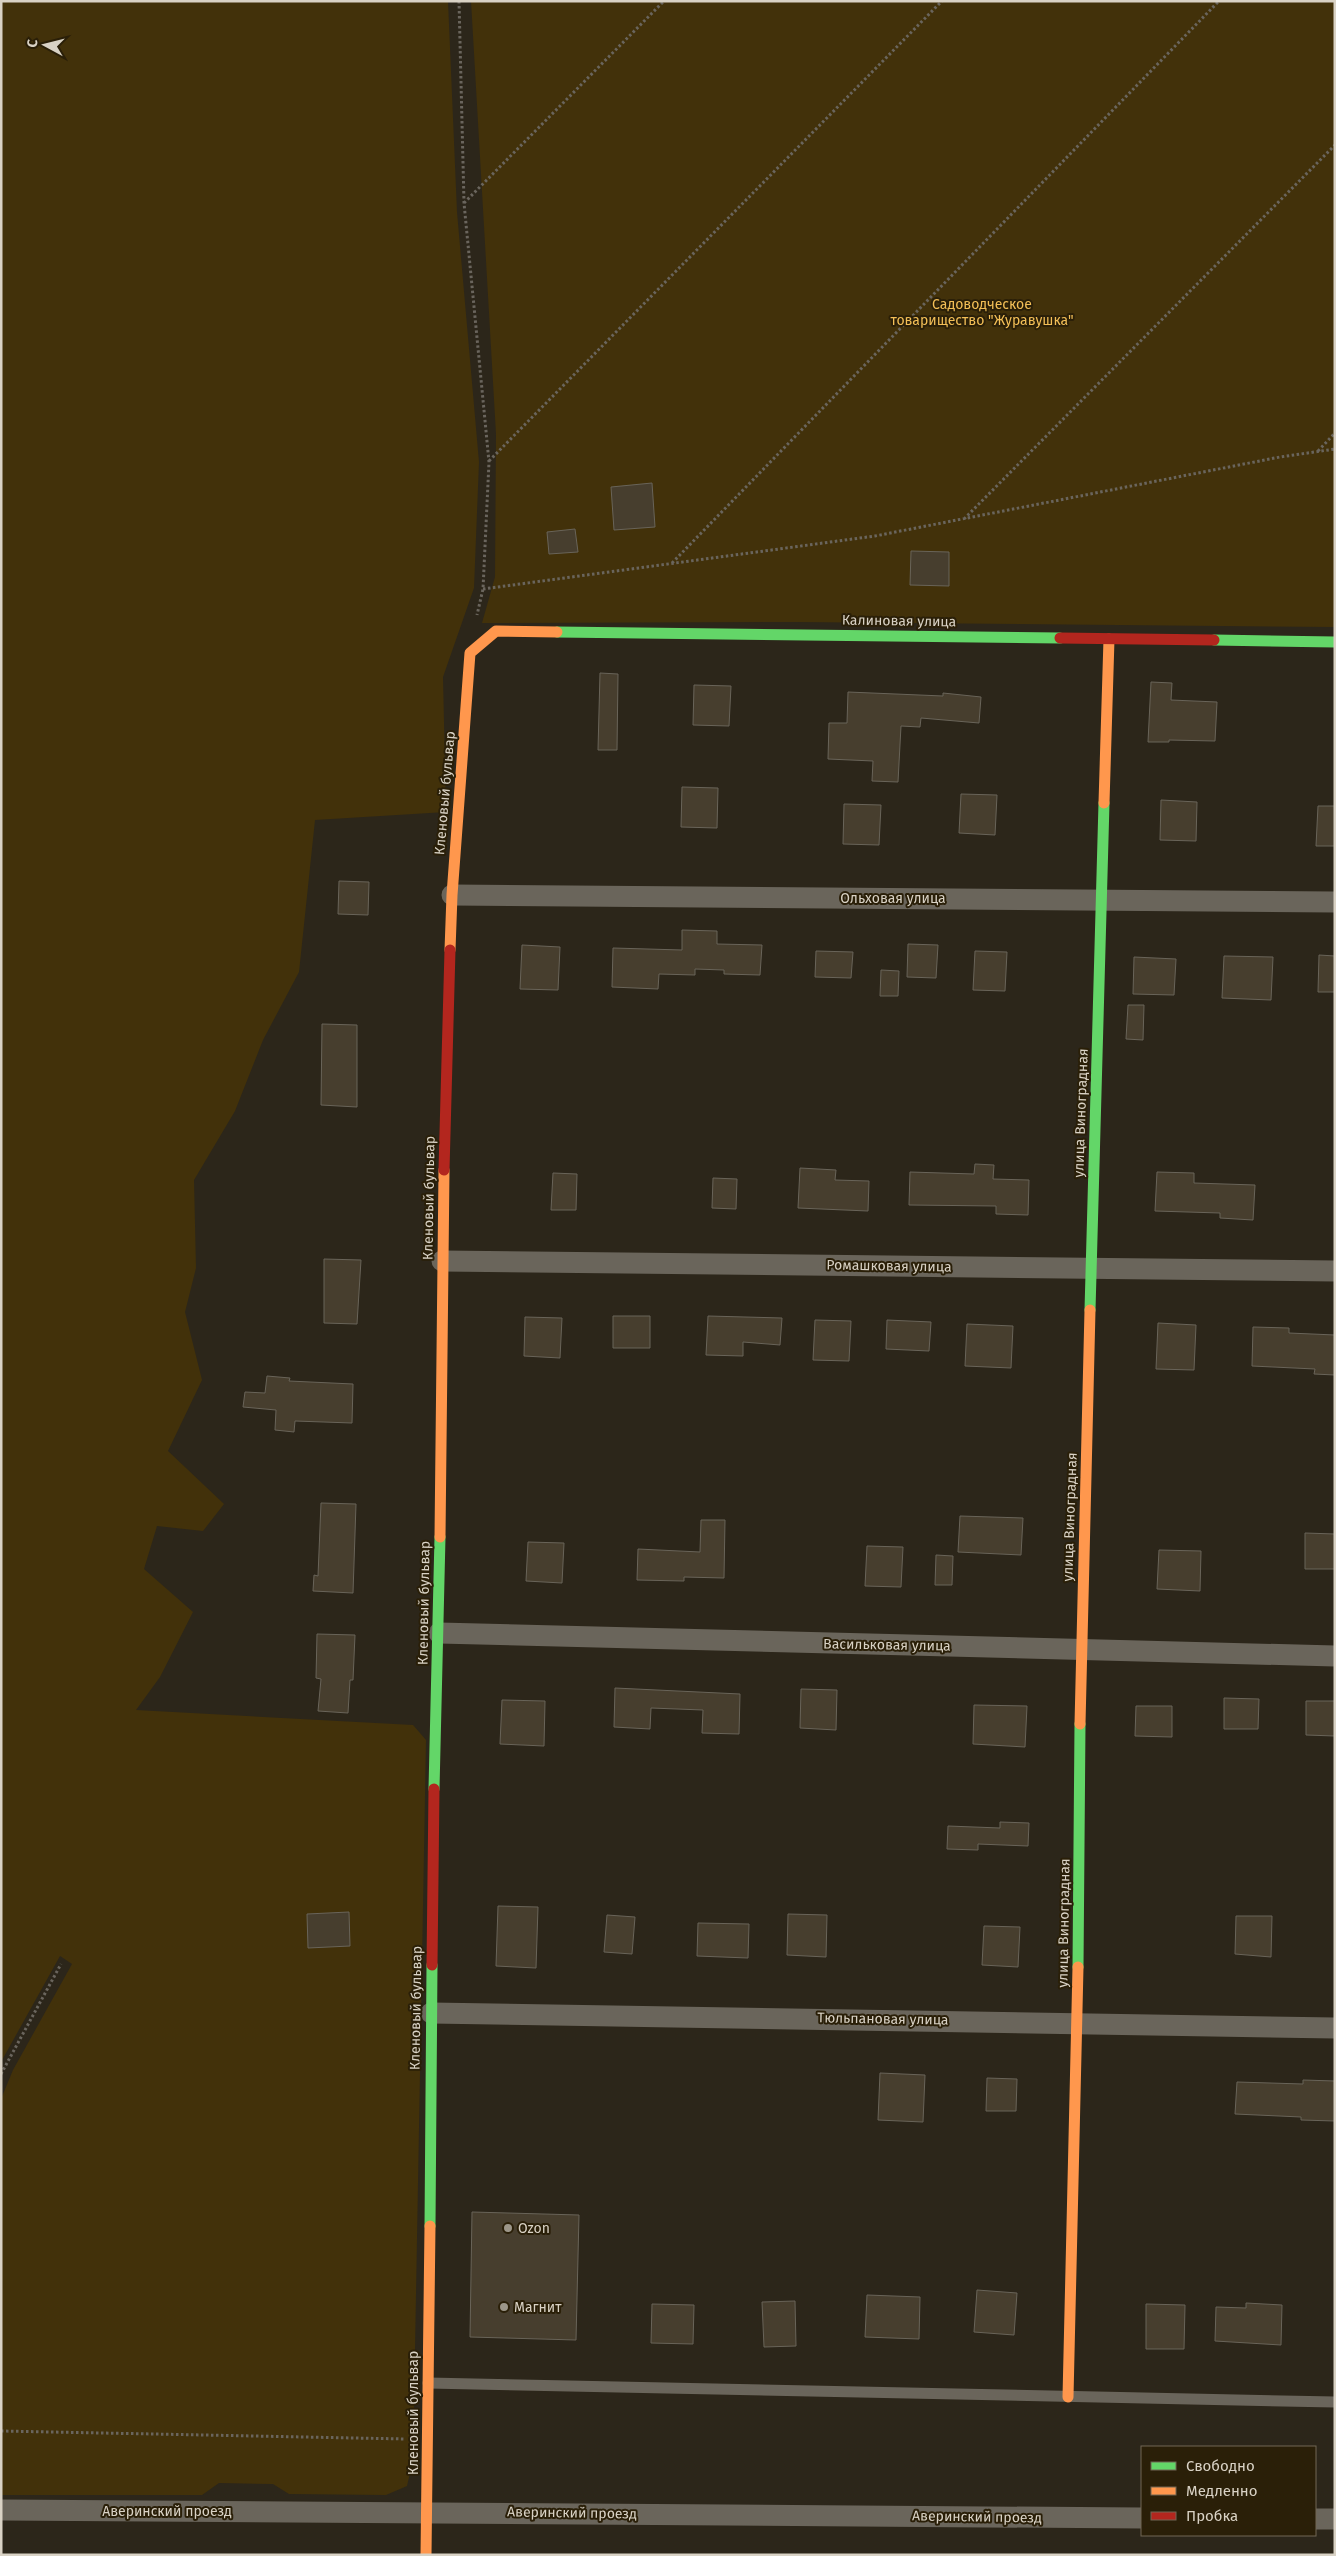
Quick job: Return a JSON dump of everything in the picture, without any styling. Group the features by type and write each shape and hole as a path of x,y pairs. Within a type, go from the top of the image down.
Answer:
{"street":[{"name":"Калиновая улица","path":"470,653 496,631 1335,642"},
{"name":"улица Виноградная","path":"1068,2396 1078,2022 1081,1650 1109,639"},
{"name":"Кленовый бульвар","path":"426,2555 435,1718 440,1633 442,1261 452,894 470,653"},
{"name":"Ольховая улица","path":"452,894 1335,902"},
{"name":"Ромашковая улица","path":"442,1261 1335,1271"},
{"name":"Васильковая улица","path":"440,1633 1335,1656"},
{"name":"Тюльпановая улица","path":"431,2013 1078,2022 1335,2028"},
{"name":"Аверинский проезд","path":"1,2510 1141,2518"},
{"path":"1316,2519 1335,2519"}],"lane":[{"path":"428,2383 1335,2402"}],"path":[{"path":"459,1 464,203 489,462 483,589 477,616"},
{"path":"464,203 664,1"},
{"path":"489,462 942,1"},
{"path":"672,564 1219,1"},
{"path":"963,519 1335,145"},
{"path":"1317,451 1335,433"},
{"path":"483,589 875,536 1335,449"},
{"path":"1,2074 62,1964"},
{"path":"1,2431 428,2440"}],"green space":[{"path":"1,1 448,1 457,212 479,462 474,588 443,677 446,812 315,820 299,972 263,1040 235,1111 194,1180 196,1268 185,1312 202,1380 168,1451 224,1504 203,1531 157,1526 144,1569 193,1612 160,1677 136,1710 413,1725 426,1740 413,2460 407,2486 386,2495 289,2494 273,2484 219,2483 202,2495 1,2495 1,2099 13,2070 72,1964 60,1956 1,2062"},
{"name":"Садоводческое товарищество \"Журавушка\"","path":"471,1 1335,1 1335,627 797,622 482,623 495,577 496,434"}],"building":[{"path":"652,483 655,527 614,530 611,487"},
{"path":"575,529 578,552 549,554 547,532"},
{"path":"911,551 949,552 949,586 910,585"},
{"path":"600,673 618,674 617,750 598,750"},
{"path":"1151,682 1172,683 1171,700 1217,702 1215,741 1169,740 1169,742 1148,742"},
{"path":"694,685 731,686 729,726 693,725"},
{"path":"848,692 943,696 943,693 981,697 979,723 921,718 920,727 901,726 898,782 872,781 873,761 828,759 829,723 847,723"},
{"path":"682,787 718,788 717,828 681,827"},
{"path":"961,794 997,795 995,835 959,833"},
{"path":"1161,800 1197,802 1196,841 1160,840"},
{"path":"844,804 881,805 879,845 843,844"},
{"path":"1318,806 1335,806 1335,846 1316,846"},
{"path":"339,881 369,882 368,915 338,914"},
{"path":"682,930 717,931 717,944 762,945 760,975 724,974 724,970 695,969 695,975 659,974 658,989 612,987 613,948 682,950"},
{"path":"908,944 938,945 936,978 907,977"},
{"path":"522,945 560,947 558,990 520,989"},
{"path":"816,951 853,952 851,978 815,977"},
{"path":"975,951 1007,952 1005,991 973,990"},
{"path":"1319,955 1335,956 1335,992 1318,992"},
{"path":"1224,956 1273,957 1271,1000 1222,998"},
{"path":"1134,957 1176,959 1174,995 1133,994"},
{"path":"881,970 899,971 898,996 880,996"},
{"path":"1128,1005 1144,1005 1143,1040 1126,1039"},
{"path":"322,1024 357,1025 357,1107 321,1105"},
{"path":"975,1164 994,1165 993,1179 1029,1180 1028,1215 996,1214 996,1206 909,1205 910,1172 974,1174"},
{"path":"800,1168 836,1170 835,1180 869,1181 868,1211 798,1208"},
{"path":"1157,1172 1194,1173 1194,1183 1255,1185 1253,1220 1220,1218 1220,1213 1155,1211"},
{"path":"553,1173 577,1174 576,1210 551,1210"},
{"path":"713,1178 737,1179 736,1209 712,1208"},
{"path":"324,1259 361,1260 357,1324 324,1323"},
{"path":"613,1316 650,1316 650,1348 613,1348"},
{"path":"708,1316 782,1318 780,1345 743,1342 743,1356 706,1355"},
{"path":"525,1317 562,1318 560,1358 524,1356"},
{"path":"815,1320 851,1321 849,1361 813,1360"},
{"path":"887,1320 931,1322 929,1351 886,1349"},
{"path":"1158,1323 1196,1325 1194,1370 1156,1369"},
{"path":"967,1324 1013,1326 1011,1368 965,1366"},
{"path":"1253,1327 1289,1328 1289,1333 1335,1335 1335,1375 1314,1374 1315,1369 1252,1366"},
{"path":"267,1376 290,1378 289,1381 353,1384 352,1423 295,1421 294,1432 275,1430 276,1410 243,1407 245,1392 265,1393"},
{"path":"321,1503 356,1504 353,1593 313,1591 314,1575 318,1576"},
{"path":"960,1516 1023,1518 1021,1555 958,1552"},
{"path":"701,1520 725,1520 724,1578 684,1577 684,1581 637,1580 638,1549 700,1552"},
{"path":"1305,1533 1335,1534 1335,1569 1305,1569"},
{"path":"528,1542 564,1543 562,1583 526,1581"},
{"path":"867,1546 903,1547 901,1587 865,1586"},
{"path":"1159,1550 1201,1551 1200,1591 1157,1589"},
{"path":"936,1555 953,1556 952,1585 935,1585"},
{"path":"317,1634 355,1635 353,1680 350,1680 348,1713 318,1711 321,1679 316,1678"},
{"path":"615,1688 740,1694 739,1734 702,1733 703,1710 651,1708 650,1729 614,1727"},
{"path":"801,1689 837,1690 836,1730 800,1728"},
{"path":"1224,1698 1259,1699 1258,1729 1224,1729"},
{"path":"502,1700 545,1701 544,1746 500,1744"},
{"path":"1306,1701 1335,1701 1335,1736 1306,1735"},
{"path":"974,1705 1027,1706 1025,1747 973,1744"},
{"path":"1136,1706 1172,1706 1172,1737 1135,1736"},
{"path":"1000,1822 1029,1823 1028,1846 978,1844 978,1850 947,1849 948,1826 1000,1828"},
{"path":"498,1906 538,1907 536,1968 496,1966"},
{"path":"349,1912 350,1946 308,1948 307,1914"},
{"path":"788,1914 827,1915 826,1957 787,1955"},
{"path":"607,1915 635,1917 632,1954 604,1952"},
{"path":"1236,1916 1272,1916 1271,1957 1235,1954"},
{"path":"698,1923 749,1924 748,1958 697,1956"},
{"path":"984,1926 1020,1927 1018,1967 982,1965"},
{"path":"880,2073 925,2075 923,2122 878,2120"},
{"path":"987,2078 1017,2079 1016,2111 986,2111"},
{"path":"1303,2080 1335,2081 1335,2121 1301,2120 1301,2117 1235,2114 1237,2082 1303,2084"},
{"path":"472,2212 579,2215 576,2340 470,2337"},
{"path":"977,2290 1017,2293 1014,2335 974,2332"},
{"path":"867,2295 920,2297 919,2339 865,2337"},
{"path":"795,2301 796,2346 764,2347 762,2302"},
{"path":"1246,2303 1282,2305 1281,2345 1215,2341 1216,2307 1246,2308"},
{"path":"652,2304 694,2305 693,2344 651,2343"},
{"path":"1146,2304 1185,2305 1184,2349 1146,2349"}],"traffic: fast":[{"path":"557,632 1060,638"},
{"path":"1214,640 1335,642"},
{"path":"1090,1310 1104,803"},
{"path":"434,1789 440,1537"},
{"path":"1078,1967 1080,1724"},
{"path":"430,2226 432,1965"}],"traffic: slow":[{"path":"450,950 452,895 470,653 496,631 557,632"},
{"path":"1104,803 1109,639"},
{"path":"440,1537 444,1170"},
{"path":"1080,1724 1090,1310"},
{"path":"1068,2397 1078,1967"},
{"path":"426,2555 430,2226"}],"traffic: jam":[{"path":"1060,638 1214,640"},
{"path":"444,1170 450,950"},
{"path":"432,1965 434,1789"}],"place":[{"name":"Ozon","path":"508,2228"},
{"name":"Магнит","path":"504,2307"}]}
